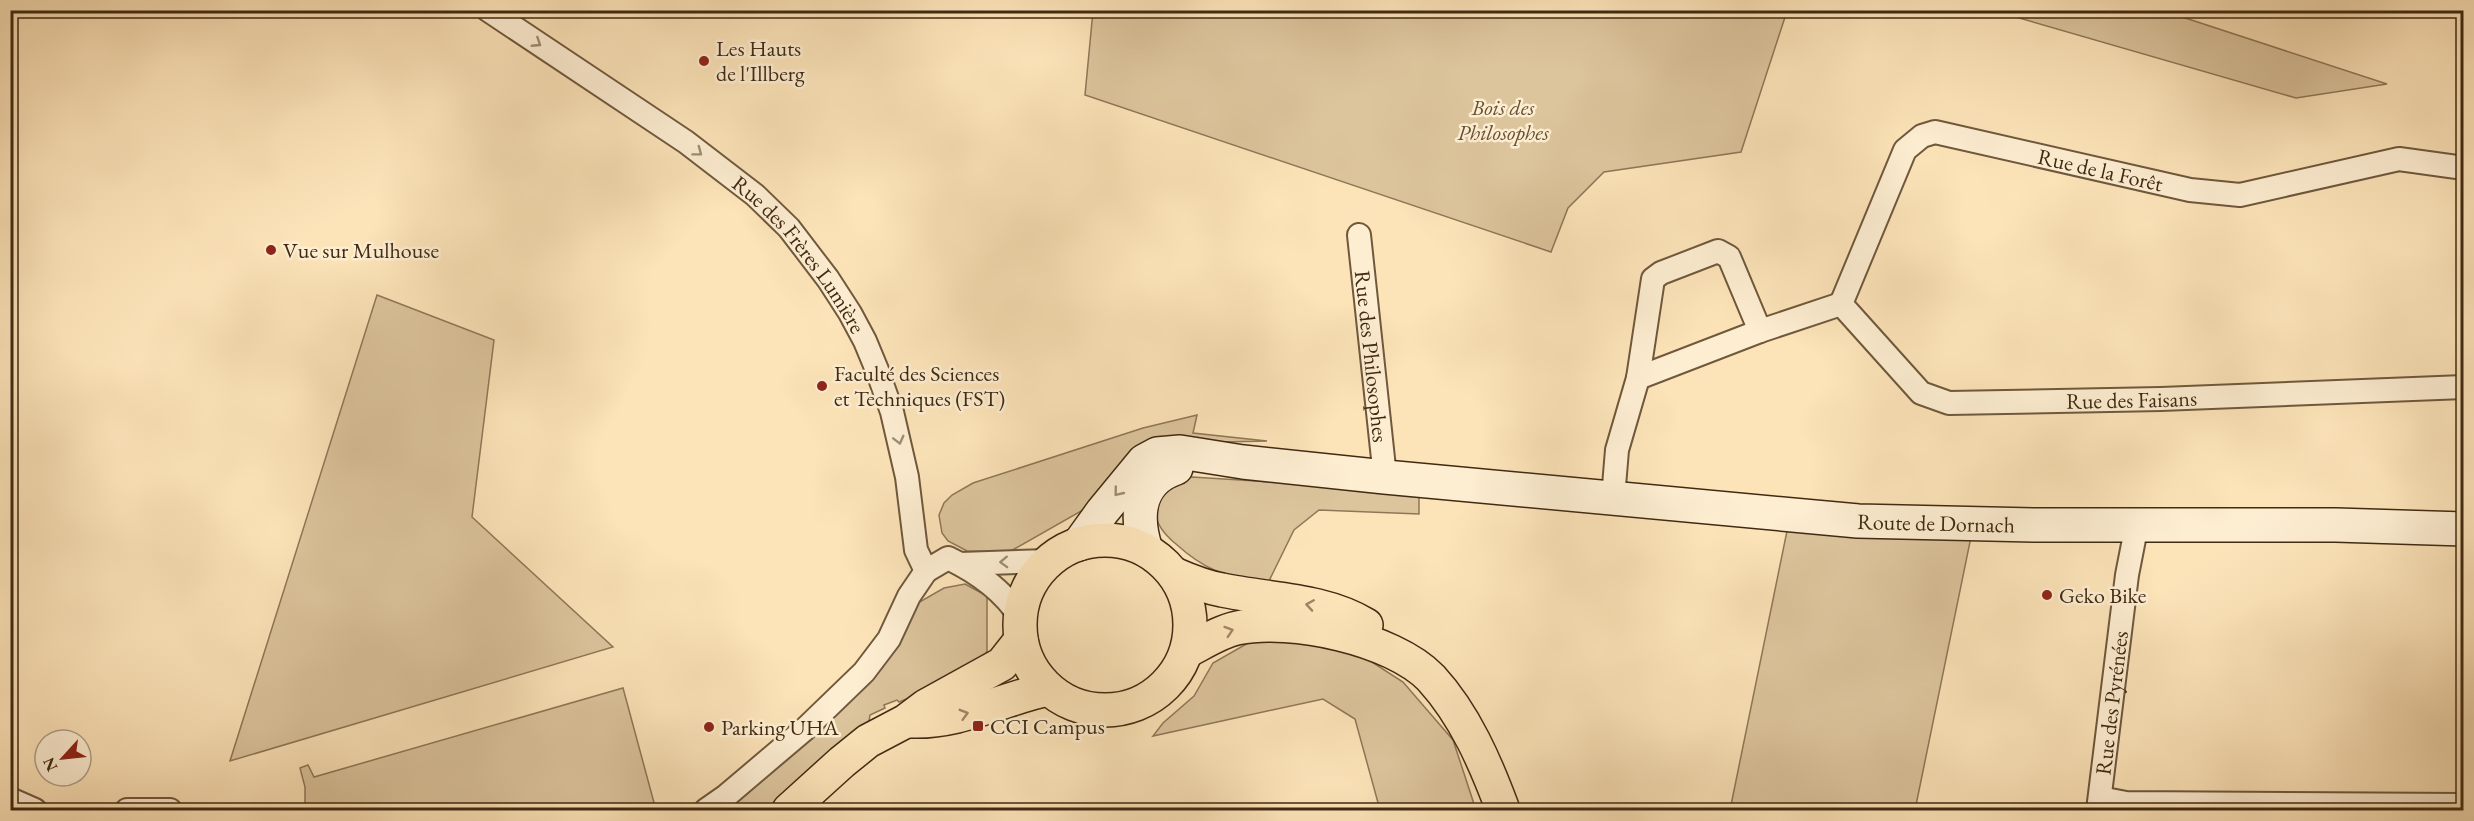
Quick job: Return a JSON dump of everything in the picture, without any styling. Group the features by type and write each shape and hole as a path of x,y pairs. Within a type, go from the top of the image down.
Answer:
{"main road":[{"path":"1079,544 1144,461 1157,454 1180,452 1243,462"},
{"name":"Route de Dornach","path":"1243,462 1858,521 2034,525 2337,525 2463,529"},
{"path":"1146,550 1139,516 1146,490 1154,479 1165,472 1186,465 1243,462"},
{"path":"1113,540 1146,550 1173,574 1186,598 1190,624 1187,651 1178,670 1164,687 1147,700 1128,707 1094,710 1062,699 1048,689 1026,658 1021,629 1025,595 1036,575 1047,561 1079,544 1113,540"},
{"path":"1173,574 1206,587 1320,606 1354,617 1378,632 1395,652"},
{"path":"1187,651 1236,628 1274,624 1339,634 1395,652 1412,662 1430,678 1463,722 1503,810"},
{"path":"789,810 868,741 1002,664 1021,629"},
{"path":"906,721 928,722 948,718 1020,695 1048,689"}],"street":[{"name":"Rue des Frères Lumière","path":"488,10 686,142 754,195 789,228 828,279 850,313 877,370 892,412 908,477 916,550 926,571"},
{"name":"Rue de la Forêt","path":"1841,304 1905,150 1922,136 1935,132 2190,190 2240,195 2399,159 2463,168"},
{"name":"Rue des Philosophes","path":"1359,235 1398,478"},
{"path":"1613,498 1617,450 1638,378 1653,279 1670,269 1718,251 1729,257 1760,331"},
{"path":"1638,378 1760,331 1841,304"},
{"name":"Rue des Faisans","path":"1841,304 1921,393 1949,403 2161,399 2463,387"},
{"name":"Rue des Pyrénées","path":"2099,804 2127,575 2137,524"},
{"path":"954,561 998,589 1009,600 1021,629"},
{"path":"706,810 726,796 805,729 864,672 889,639 909,596 926,571 954,561 1047,561"},
{"path":"10,799 35,810"},
{"path":"2099,804 2463,805"},
{"path":"127,810 170,810"}],"green space":[{"name":"Bois des Philosophes","path":"1093,10 1787,11 1741,152 1604,172 1568,208 1551,252 1085,95"},
{"path":"1995,11 2164,11 2387,84 2296,98"},
{"path":"377,295 494,340 472,517 613,647 230,761"},
{"path":"1197,415 1193,433 1267,441 1175,443 1097,502 1009,552 967,551 948,541 942,533 939,515 944,503 952,495 973,483 1143,428"},
{"path":"1192,477 1419,495 1419,514 1319,510 1294,530 1267,585 1218,572 1208,567 1187,554 1163,530 1157,520 1153,501 1179,478"},
{"path":"1788,526 1971,537 1915,810 1730,810"},
{"path":"965,584 987,596 987,651 982,659 961,675 899,702 897,700 884,705 885,708 870,715 869,721 770,810 723,810 916,604 944,588"},
{"path":"1274,637 1355,651 1403,682 1453,740 1476,810 1380,810 1355,719 1323,699 1153,736 1163,723 1194,696 1213,663 1248,643"},
{"path":"623,688 656,810 305,810 305,787 300,768 308,765 314,777"}],"place":[{"name":"Les Hauts de l'Illberg","path":"704,61"},
{"name":"Vue sur Mulhouse","path":"271,250"},
{"name":"Faculté des Sciences et Techniques (FST)","path":"822,386"},
{"name":"Geko Bike","path":"2047,595"},
{"name":"CCI Campus","path":"978,726"},
{"name":"Parking UHA","path":"709,727"}]}
